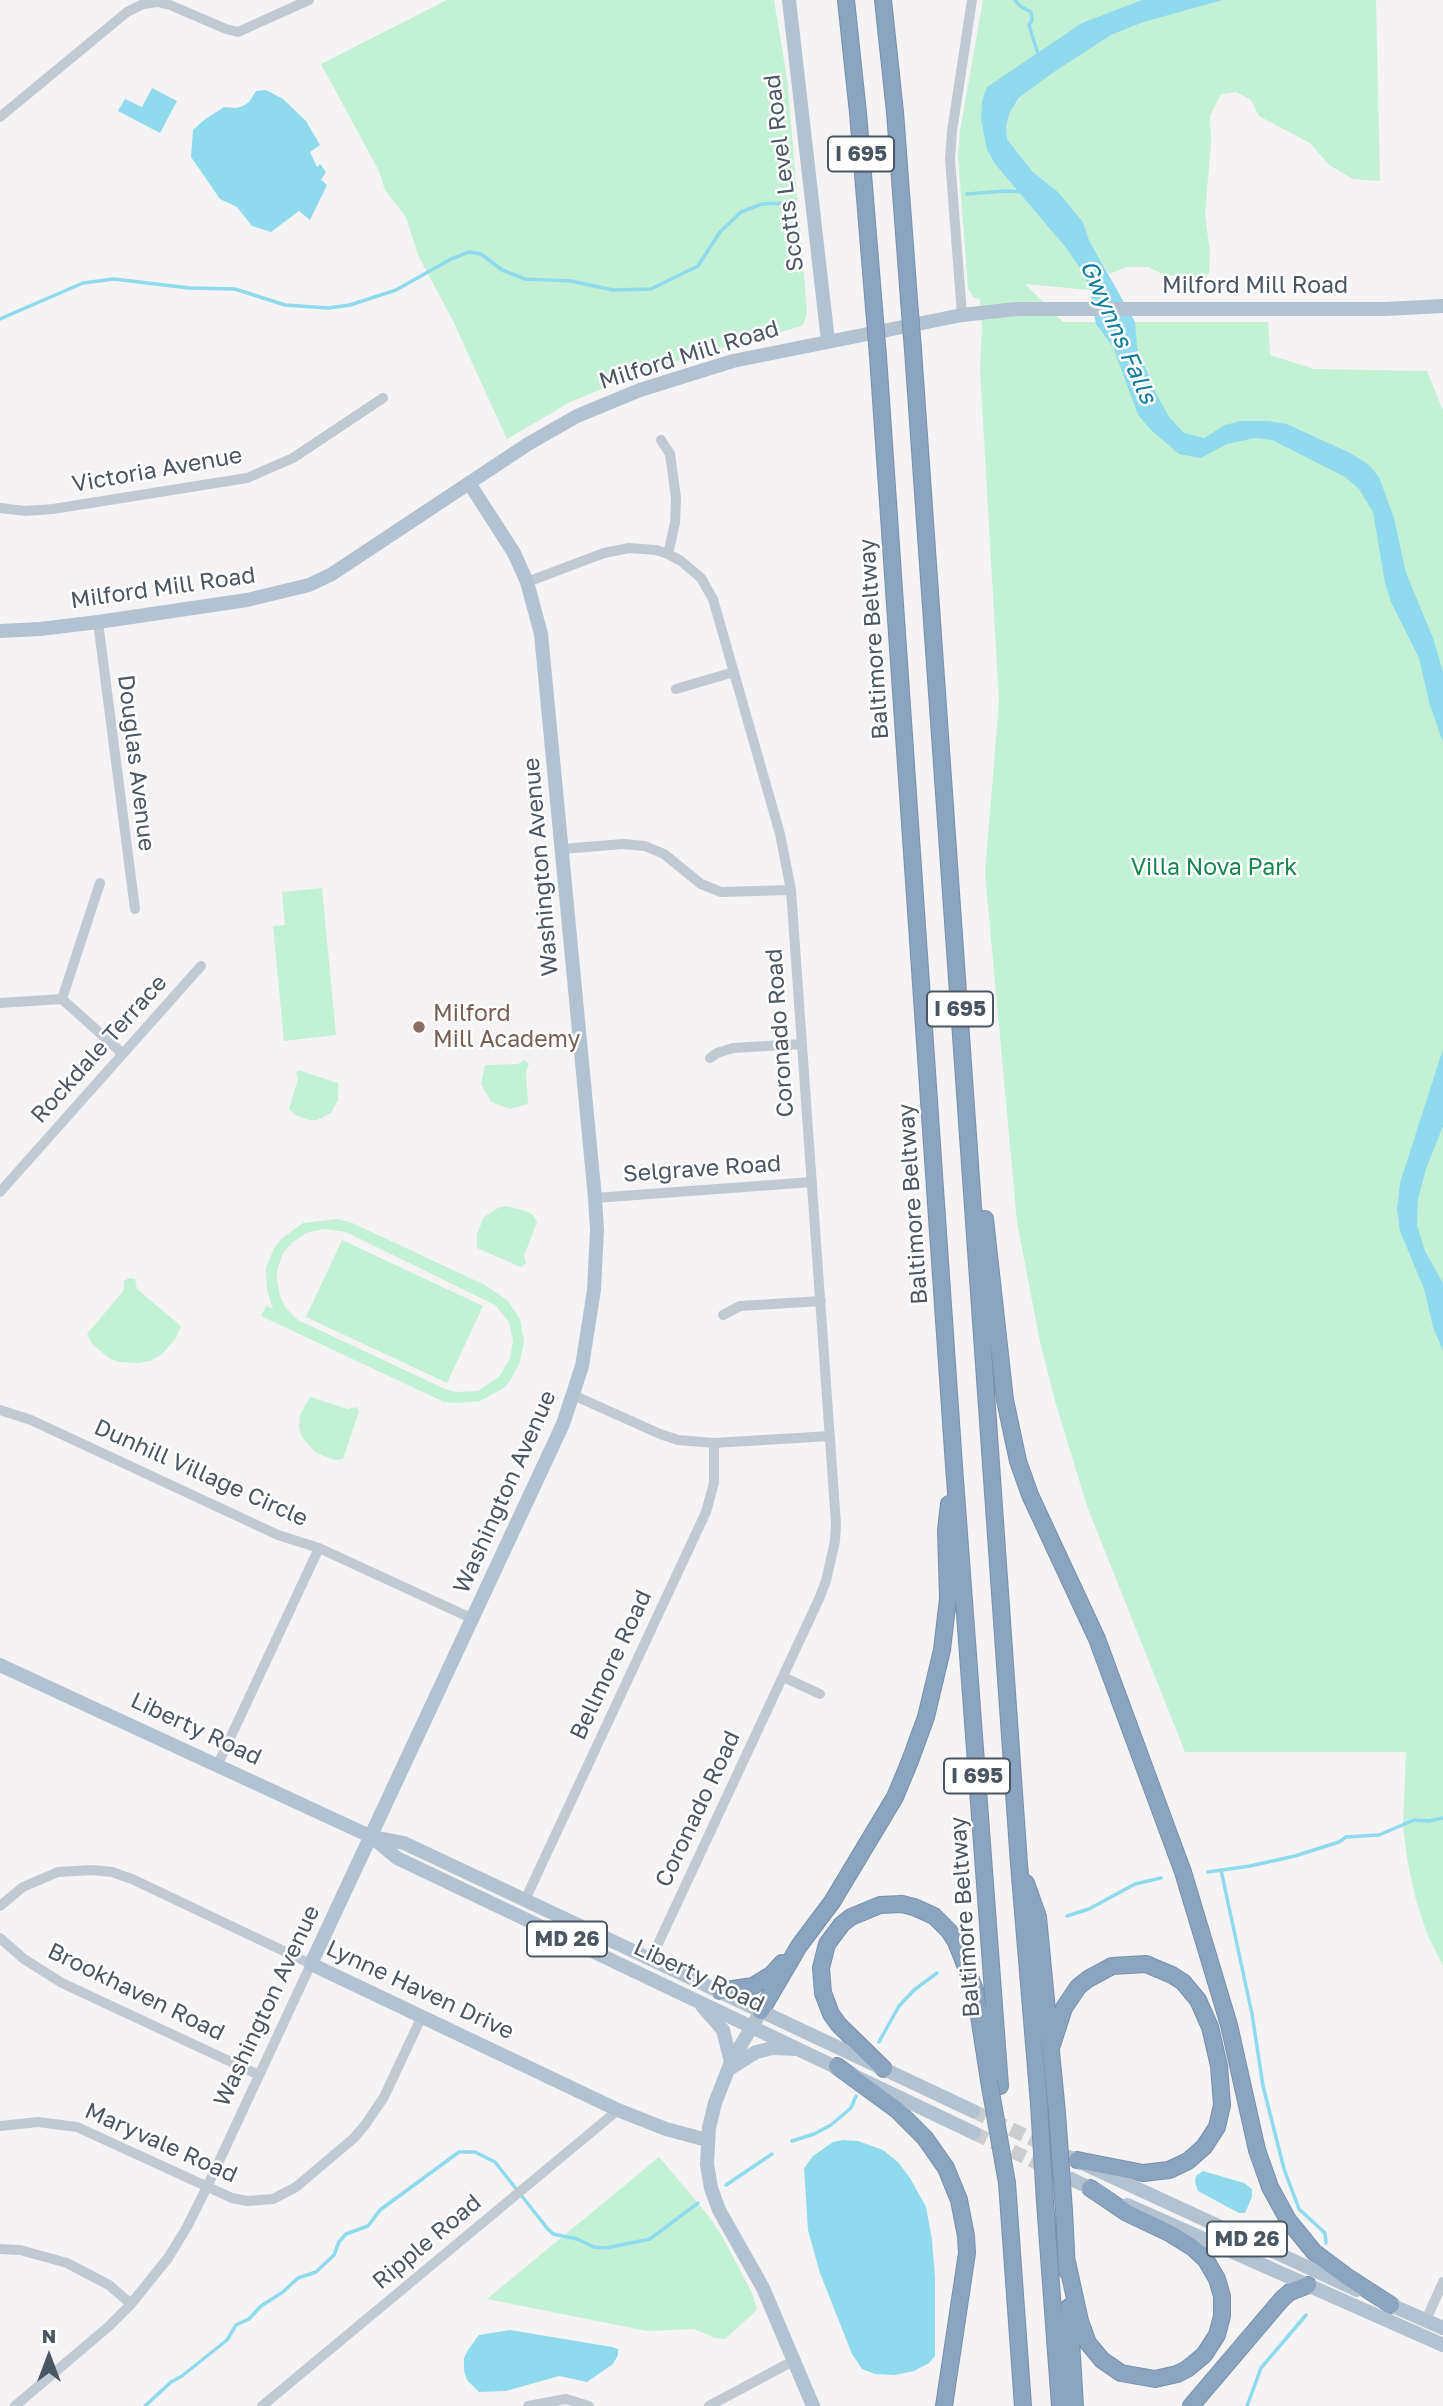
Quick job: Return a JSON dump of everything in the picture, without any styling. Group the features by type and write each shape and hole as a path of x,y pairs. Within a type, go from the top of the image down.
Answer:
{"highway":[{"name":"Baltimore Beltway","path":"846,0 878,356 995,2084 1007,2183 1023,2406"},
{"name":"I 695","path":"883,0 895,112 913,350 1019,1864 1060,2406"},
{"path":"961,1028 995,1299 1004,1400 1017,1461 1097,1639 1183,1871 1228,2025 1257,2150 1270,2188 1288,2220 1314,2252 1391,2305"},
{"path":"761,2011 799,1946 832,1902 895,1797 926,1717 946,1620 946,1530 954,1466"},
{"path":"1019,1864 1038,1917 1052,2045 1075,2406"},
{"path":"884,2069 831,2014 822,1993 821,1968 827,1944 842,1924 851,1917 880,1905 902,1904 934,1916 956,1942 975,1990 995,2084"},
{"path":"720,1991 741,1989 762,1981 799,1946"},
{"path":"1052,2045 1064,2008 1078,1987 1112,1966 1146,1964 1172,1975 1191,1991 1207,2020 1219,2066 1222,2105 1217,2127 1204,2147 1188,2161 1168,2170 1143,2173 1073,2159"},
{"path":"837,2066 897,2110 925,2138 946,2168 959,2200 967,2253 944,2406"},
{"path":"1067,2262 1080,2322 1088,2343 1102,2360 1121,2373 1155,2379 1177,2374 1196,2363 1217,2335 1222,2316 1222,2296 1217,2279 1206,2260 1192,2247 1127,2213 1090,2188"},
{"path":"1191,2406 1282,2299 1308,2284"}],"main road":[{"name":"Scotts Level Road","path":"789,0 828,341"},
{"name":"Milford Mill Road","path":"0,631 98,622 247,600 309,585 332,574 559,426 598,406 640,390 723,364 962,315 1016,309 1385,309 1443,306"},
{"name":"Washington Avenue","path":"311,1964 547,1462 573,1395 587,1342 594,1290 597,1230 595,1198 541,634 527,582 514,553 469,483"},
{"name":"Liberty Road","path":"0,1665 372,1837 397,1858 974,2133"},
{"name":"Liberty Road","path":"372,1837 404,1843 972,2111"},
{"name":"Lynne Haven Drive","path":"311,1964 618,2110 666,2129 707,2140"},
{"path":"696,2000 719,2023 728,2044 730,2066"},
{"path":"761,2011 730,2066 712,2114 707,2140 707,2164 715,2199 763,2288 813,2406"},
{"path":"730,2066 756,2052 773,2048 800,2049"},
{"name":"MD 26","path":"1073,2159 1443,2328"},
{"name":"MD 26","path":"1071,2179 1443,2345"}],"street":[{"path":"0,117 127,12 143,4 158,2 170,5 238,32 287,5 309,0"},
{"path":"962,315 950,159 972,0"},
{"name":"Victoria Avenue","path":"0,508 25,511 53,509 247,478 293,458 383,398"},
{"path":"661,440 670,454 677,498 668,554"},
{"name":"Coronado Road","path":"527,582 615,550 642,548 668,554 692,569 708,587 780,834 791,890 836,1524 831,1562 819,1599 651,1959"},
{"name":"Douglas Avenue","path":"98,622 135,909"},
{"path":"676,689 734,673"},
{"path":"562,849 623,844 645,846 664,854 701,884 722,892 791,890"},
{"path":"62,999 100,883"},
{"name":"Rockdale Terrace","path":"0,1192 201,966"},
{"path":"0,1003 62,999 122,1053"},
{"path":"710,1058 733,1048 802,1044"},
{"name":"Selgrave Road","path":"595,1198 812,1182"},
{"path":"723,1315 740,1306 821,1301"},
{"path":"573,1395 678,1440 714,1443 830,1436"},
{"name":"Dunhill Village Circle","path":"0,1410 31,1420 278,1535 319,1548 218,1764"},
{"name":"Bellmore Road","path":"525,1900 706,1512 714,1483 714,1443"},
{"path":"319,1548 473,1619"},
{"path":"783,1677 820,1694"},
{"name":"Lynne Haven Drive","path":"0,1906 23,1887 58,1872 112,1872 311,1964"},
{"name":"Brookhaven Road","path":"0,1938 24,1959 62,1983 259,2075"},
{"name":"Washington Avenue","path":"15,2406 108,2327 131,2304 168,2258 207,2187 311,1964"},
{"name":"Maryvale Road","path":"0,2126 38,2122 77,2127 232,2198 247,2202 273,2199 296,2188 354,2138 376,2111 422,2016"},
{"name":"Ripple Road","path":"262,2406 618,2110"},
{"path":"0,2249 20,2250 67,2263 109,2285 131,2304"},
{"path":"1426,2320 1443,2282"},
{"path":"714,2405 793,2361"},
{"path":"528,2406 566,2399 589,2406"}],"green space":[{"path":"447,0 774,0 787,78 805,286 807,315 802,326 689,357 637,375 572,401 507,439 453,321 418,255 406,217 385,190 379,171 321,64"},
{"name":"Villa Nova Park","path":"983,0 1176,0 1144,11 981,120 987,150 995,164 1066,248 1082,271 1090,290 1025,284 1063,322 1268,322 1270,355 1314,369 1427,371 1443,411 1443,1966 1427,1934 1408,1864 1403,1826 1406,1752 1185,1752 1087,1506 1040,1342 1017,1222 985,873 999,701 980,369 980,300 973,297 968,288 958,157 960,131"},
{"path":"1223,0 1376,0 1380,181 1353,179 1329,165 1310,143 1259,116 1251,100 1236,92 1221,94 1210,116 1211,142 1205,214 1210,253 1209,274 1194,278 1165,275 1148,267 1127,267 1109,274 1089,240 1083,222 1058,192 1033,172 1007,139 1006,127 1010,112 1020,98 1050,74 1111,35 1144,22"},
{"path":"322,888 336,1035 284,1041 273,926 285,925 282,892"},
{"path":"524,1060 529,1064 526,1071 528,1104 510,1109 491,1102 481,1084 485,1065 518,1064"},
{"path":"298,1070 338,1083 338,1100 331,1113 317,1120 309,1120 289,1109"},
{"path":"506,1206 526,1211 533,1215 537,1222 524,1256 526,1263 521,1267 477,1248 477,1234 484,1217"},
{"path":"337,1219 350,1222 485,1285 507,1300 520,1319 524,1341 520,1362 510,1381 504,1388 480,1401 444,1402 261,1316 266,1306 273,1309 267,1290 266,1268 274,1248 281,1239 303,1223","holes":["323,1229 346,1232 495,1305 509,1322 513,1341 510,1358 500,1376 478,1391 456,1392 445,1389 298,1320 285,1307 280,1296 277,1270 283,1253 306,1233"]},
{"path":"342,1240 483,1306 447,1383 306,1317"},
{"path":"135,1279 137,1289 181,1326 176,1338 161,1355 150,1361 119,1362 109,1358 92,1344 87,1334 124,1290 124,1281"},
{"path":"310,1397 348,1409 356,1407 359,1411 343,1459 334,1460 315,1452 302,1437 300,1415"},
{"path":"659,2157 707,2214 722,2236 752,2293 757,2310 725,2339 715,2338 694,2329 647,2331 487,2299"}],"water":[{"name":"Gwynns Falls","path":"1142,0 1223,0 1144,22 1111,35 1019,98 1010,112 1006,126 1007,139 1033,172 1058,192 1083,222 1089,240 1135,322 1137,348 1156,393 1169,417 1184,433 1204,438 1225,425 1240,421 1287,424 1350,453 1368,464 1379,477 1394,518 1406,573 1433,638 1443,672 1443,743 1429,702 1419,658 1391,602 1385,583 1373,512 1359,489 1345,477 1272,440 1255,438 1227,444 1201,458 1179,454 1151,430 1138,415 1113,347 1096,324 1090,290 1082,271 995,164 987,150 981,120 982,101 987,87 1082,23"},
{"path":"152,88 177,101 160,133 118,111 125,99 142,107"},
{"path":"266,90 283,99 306,121 320,145 310,152 317,167 320,164 326,172 321,180 327,185 310,220 299,211 271,232 252,226 237,207 220,199 191,157 193,130 204,120 224,107 243,106 256,91"},
{"path":"1443,1049 1443,1126 1426,1169 1418,1199 1417,1225 1425,1251 1443,1283 1443,1351 1433,1327 1424,1289 1400,1231 1397,1209 1400,1183"},
{"path":"858,2141 883,2150 898,2162 926,2207 935,2277 935,2356 929,2363 914,2371 895,2375 875,2374 862,2369 852,2354 820,2273 808,2230 804,2168 813,2156 833,2142"},
{"path":"1203,2171 1244,2183 1252,2189 1252,2197 1245,2213 1239,2213 1198,2191 1196,2176"},
{"path":"510,2330 612,2347 618,2349 618,2355 613,2364 587,2382 559,2376 506,2391 479,2392 467,2380 464,2371 464,2358 468,2350 479,2335"}],"waterway":[{"path":"1015,0 1031,12 1032,20 1029,25 1038,54"},
{"path":"967,194 1024,192"},
{"path":"0,319 83,283 114,279 189,288 235,289 285,305 328,308 350,305 396,290 451,259 469,252 481,254 502,270 525,279 571,281 613,290 651,289 698,266 720,232 741,212 762,204 788,203"},
{"path":"1208,1872 1295,1856 1339,1842 1346,1837 1379,1835 1414,1820 1443,1818"},
{"path":"1221,1870 1252,2014 1263,2086 1284,2169 1299,2209 1325,2233 1326,2243"},
{"path":"1067,1916 1089,1909 1135,1884 1161,1878"},
{"path":"879,2042 899,2006 914,1990 937,1973"},
{"path":"792,2141 831,2125 851,2108 856,2096"},
{"path":"145,2406 171,2382 227,2340 236,2325 249,2319 261,2306 283,2292 298,2278 316,2272 334,2255 339,2242 346,2234 368,2226 380,2210 459,2152 475,2152 495,2162 553,2234 577,2239 594,2247 606,2248 650,2239 698,2203"},
{"path":"726,2185 772,2154"},
{"path":"1247,2406 1261,2368 1306,2315"}],"tunnel":[{"path":"973,2111 1068,2156"},
{"path":"974,2133 1071,2179"}],"place":[{"name":"Milford Mill Academy","path":"419,1027"}]}
